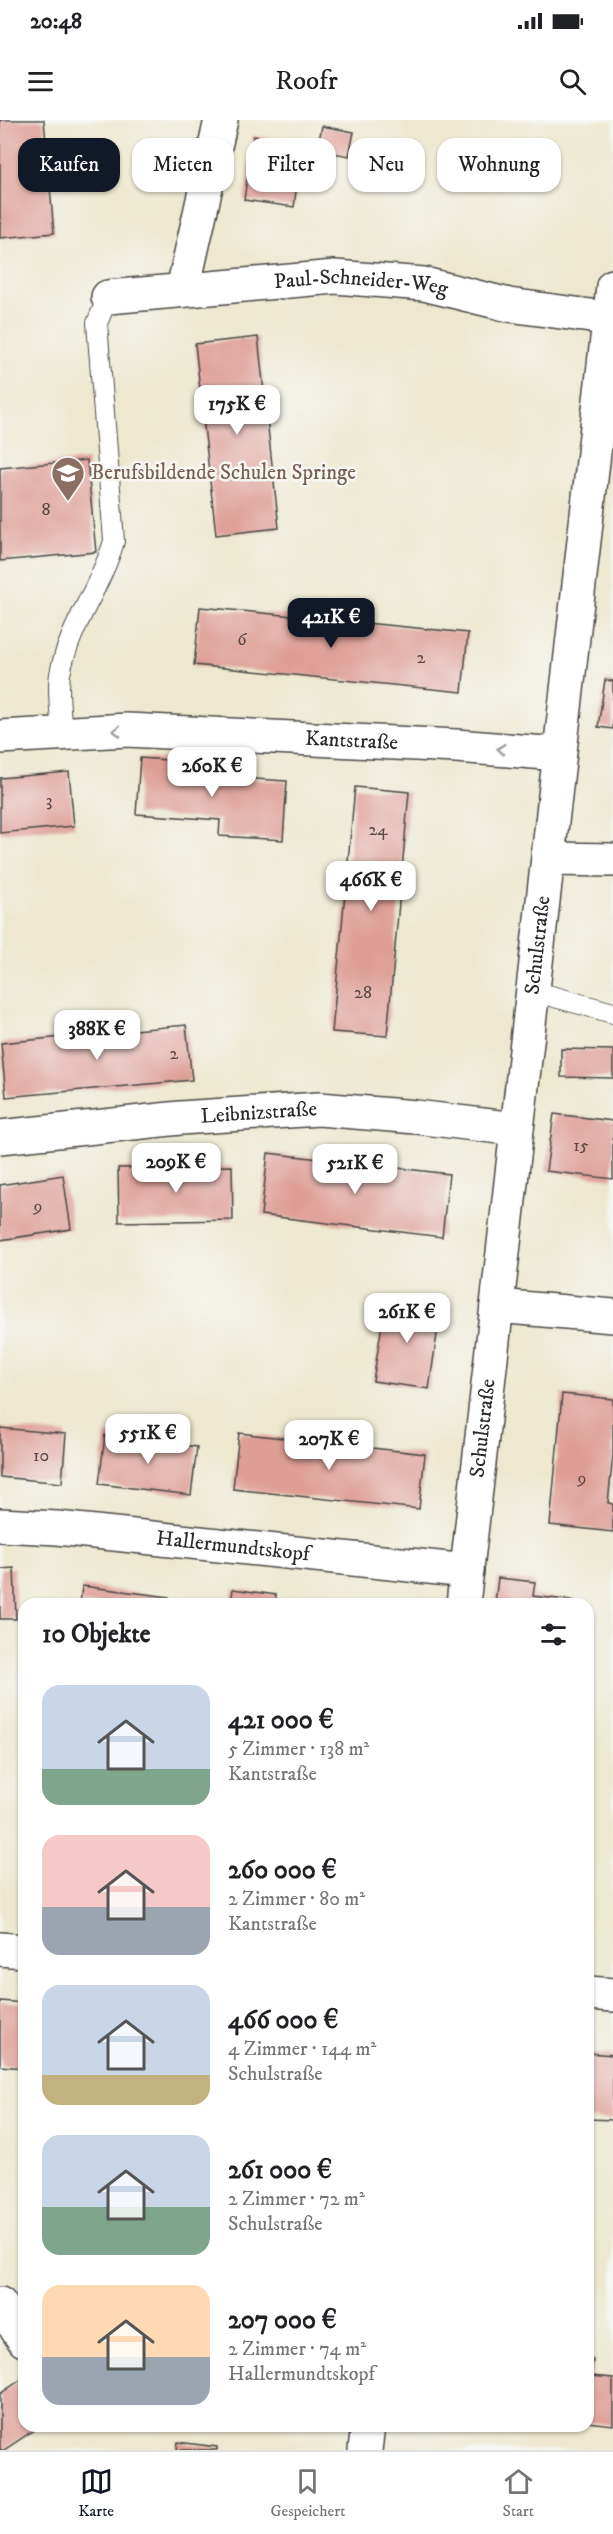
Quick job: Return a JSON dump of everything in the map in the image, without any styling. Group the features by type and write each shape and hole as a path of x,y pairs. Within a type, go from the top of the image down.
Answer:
{"street":[{"path":"183,289 220,120"},
{"name":"Paul-Schneider-Weg","path":"108,297 335,277 424,284 509,305 611,319"},
{"name":"Schulstraße","path":"464,1598 613,286"},
{"name":"Kantstraße","path":"0,737 127,730 456,746 559,754"},
{"path":"548,859 613,860"},
{"name":"Leibnizstraße","path":"0,1137 180,1118 319,1109 416,1117 516,1129"},
{"path":"497,1306 613,1316"},
{"name":"Hallermundtskopf","path":"0,1525 57,1528 467,1571"},
{"path":"0,1949 18,1950"},
{"path":"594,1994 613,1995"},
{"path":"0,2304 18,2331"},
{"path":"365,2450 367,2432"}],"lane":[{"path":"62,734 60,674 78,620 108,565 114,541 97,323 108,297"},
{"path":"532,991 613,1013"}],"building":[{"path":"0,120 44,120 46,138 18,138 18,192 50,192 54,233 0,238"},
{"path":"322,126 354,132 353,138 348,138 348,156 336,154 336,138 320,138"},
{"path":"246,186 246,192 296,192 294,207 244,200"},
{"path":"258,337 279,528 216,535 195,344"},
{"path":"87,460 96,552 0,561 0,468"},
{"path":"200,607 468,633 462,692 194,665"},
{"path":"605,680 613,681 613,729 598,727"},
{"path":"140,758 224,764 223,777 287,781 283,840 219,836 220,820 136,814"},
{"path":"69,772 74,826 0,833 0,778"},
{"path":"355,787 409,792 387,1036 332,1032"},
{"path":"186,1025 192,1080 6,1097 1,1043"},
{"path":"561,1049 613,1050 613,1078 561,1077"},
{"path":"554,1114 613,1121 613,1179 546,1171"},
{"path":"268,1153 449,1174 442,1237 261,1215"},
{"path":"232,1166 233,1220 119,1222 118,1168"},
{"path":"63,1175 71,1229 0,1240 0,1185"},
{"path":"386,1299 441,1307 429,1389 373,1381"},
{"path":"562,1394 613,1399 613,1455 608,1503 613,1504 613,1532 550,1525"},
{"path":"0,1428 66,1434 62,1483 0,1477"},
{"path":"239,1433 425,1454 419,1509 233,1489"},
{"path":"105,1435 197,1447 191,1495 99,1484"},
{"path":"14,1568 16,1619 0,1619 0,1569"},
{"path":"498,1578 535,1582 533,1596 550,1598 496,1598"},
{"path":"82,1586 169,1597 169,1598 81,1598"},
{"path":"233,1589 276,1595 276,1598 232,1598"},
{"path":"0,2001 18,2002 18,2068 0,2066"},
{"path":"594,2053 613,2055 613,2120 594,2119"},
{"path":"594,2376 613,2378 613,2425 594,2423"},
{"path":"18,2382 18,2432 31,2432 4,2450 0,2450 0,2394"},
{"path":"178,2442 217,2447 217,2450 177,2450"}],"place":[{"name":"Berufsbildende Schulen Springe","path":"68,502"}]}
